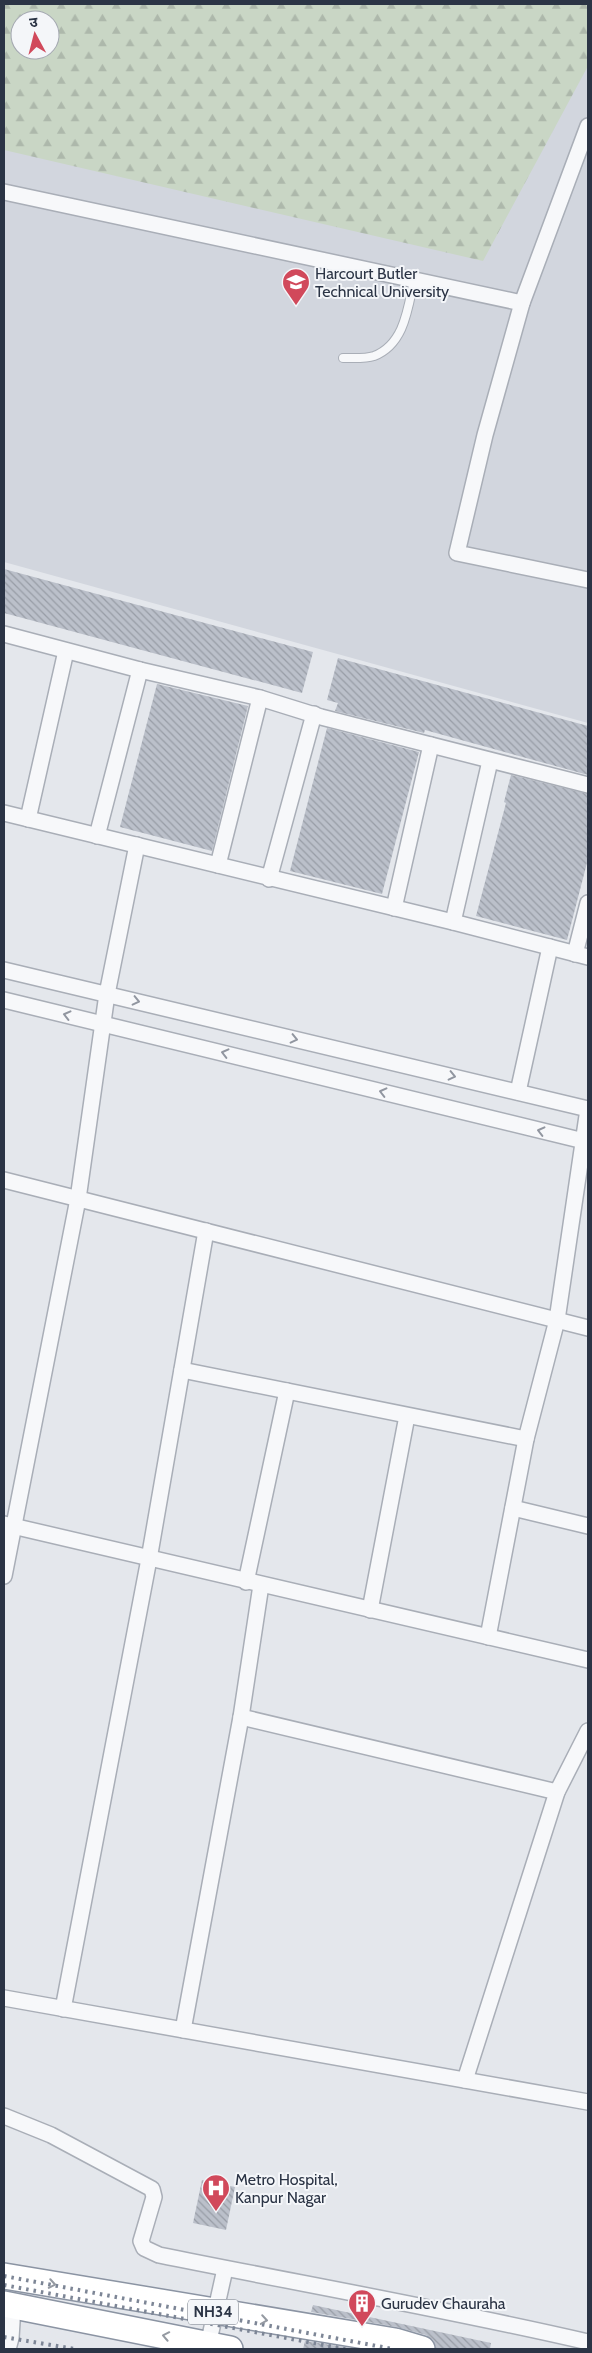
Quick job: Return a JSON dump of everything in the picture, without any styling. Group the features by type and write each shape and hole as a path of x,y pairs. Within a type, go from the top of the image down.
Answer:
{"highway":[{"name":"NH34","path":"4,2276 395,2341 422,2349"},
{"name":"NH34","path":"9,2305 219,2347"}],"street":[{"path":"588,126 538,255 522,303 485,435 457,553 588,580"},
{"path":"4,192 522,303"},
{"path":"4,634 140,670 260,698 490,761 588,785"},
{"path":"28,819 66,651"},
{"path":"97,836 140,670"},
{"path":"218,865 260,698"},
{"path":"269,879 314,714"},
{"path":"394,908 431,745"},
{"path":"453,922 490,761"},
{"path":"4,813 269,879 453,922 582,956 588,903"},
{"path":"4,1576 8,1525 78,1199 107,994 137,846"},
{"path":"518,1092 550,947"},
{"path":"4,970 588,1109 585,1142 557,1320 526,1439 488,1637"},
{"path":"4,1000 585,1142"},
{"path":"4,1180 588,1328"},
{"path":"63,2009 150,1559 206,1231"},
{"path":"182,1370 526,1439"},
{"path":"246,1582 287,1391"},
{"path":"370,1610 407,1416"},
{"path":"513,1508 588,1526"},
{"path":"8,1525 246,1582 588,1660"},
{"path":"183,2030 241,1716 261,1585"},
{"path":"241,1716 557,1792"},
{"path":"465,2080 557,1792 588,1731"},
{"path":"4,1998 588,2102"},
{"path":"4,2116 50,2135 152,2188 154,2197 141,2241 144,2248 159,2255 404,2305 494,2320 588,2342"},
{"path":"219,2347 215,2312 225,2269"},
{"path":"8,2349 11,2338 9,2305"}],"lane":[{"path":"343,358 374,356 393,342 403,327 414,280"}],"shaded area":[{"name":"Harcourt Butler Technical University","path":"4,4 588,4 588,723 4,562"}],"green space":[{"path":"4,4 588,4 588,66 483,261 4,150"}],"building":[{"path":"4,569 313,652 302,693 4,613"},
{"path":"338,658 588,726 588,775 425,730 424,733 335,711 338,703 327,700"},
{"path":"157,684 248,706 212,851 120,827"},
{"path":"327,728 419,752 382,894 290,871"},
{"path":"511,775 588,794 588,859 567,940 476,916 506,803 504,802"},
{"path":"202,2180 235,2187 226,2230 193,2223"},
{"path":"313,2305 491,2343 490,2349 436,2349 433,2340 426,2335 397,2327 311,2312"},
{"path":"305,2341 357,2349 303,2349"}],"railway":[{"path":"4,2276 393,2349"},
{"path":"4,2285 345,2349"},
{"path":"4,2337 75,2349"}],"place":[{"name":"Harcourt Butler Technical University","path":"296,306"},
{"name":"Metro Hospital, Kanpur Nagar","path":"216,2212"},
{"name":"Gurudev Chauraha","path":"362,2327"}]}
